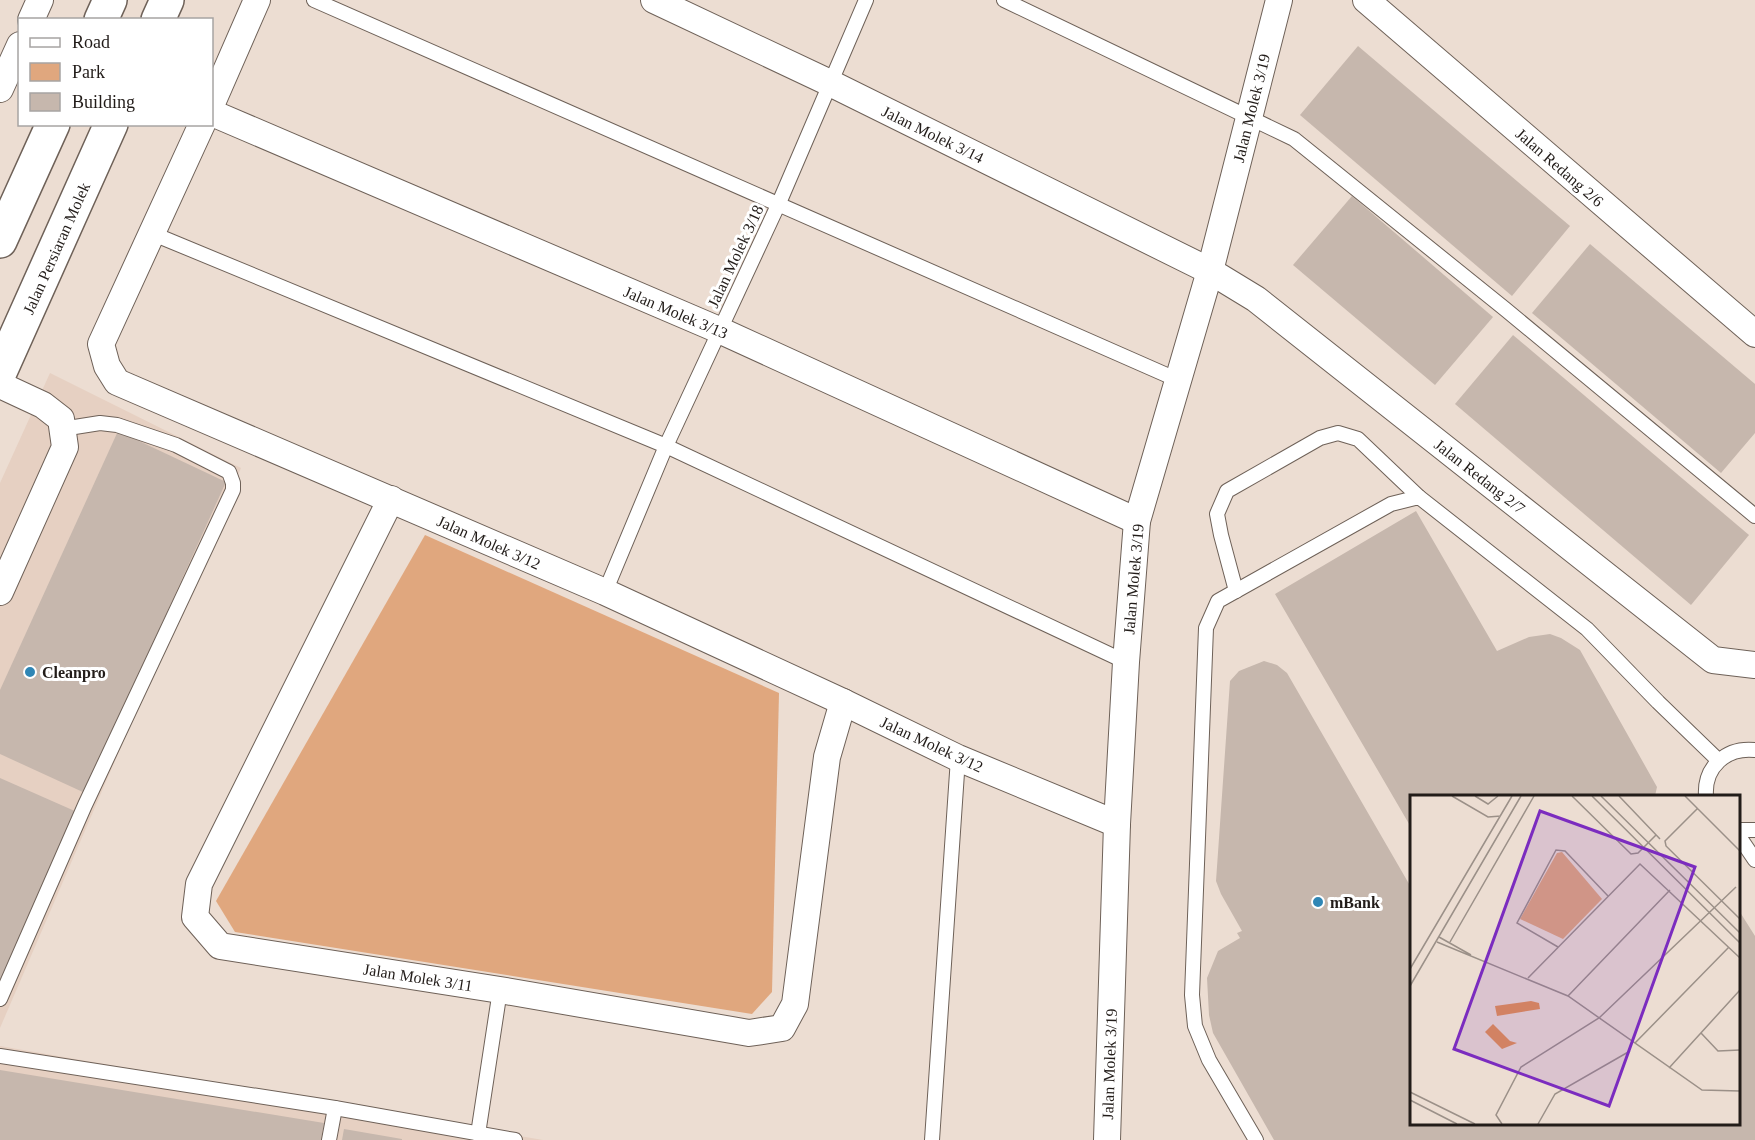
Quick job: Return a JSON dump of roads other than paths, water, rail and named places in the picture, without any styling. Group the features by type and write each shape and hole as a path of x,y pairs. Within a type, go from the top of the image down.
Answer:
{"main road":[{"path":"102,18 110,0"},
{"path":"159,18 167,0"},
{"path":"0,242 52,126"},
{"name":"Jalan Persiaran Molek","path":"0,372 110,126"}],"street":[{"path":"32,18 40,0"},
{"path":"213,101 257,0"},
{"name":"Jalan Molek 3/14","path":"654,0 830,83 1210,271"},
{"name":"Jalan Molek 3/19","path":"1107,1140 1117,824 1137,521 1210,271 1279,0"},
{"name":"Jalan Redang 2/6","path":"1366,0 1755,334"},
{"path":"0,89 18,49"},
{"name":"Jalan Molek 3/13","path":"213,113 718,330 1137,521"},
{"name":"Jalan Molek 3/12","path":"201,126 101,344 107,366 117,382 605,592 958,758 1117,824"},
{"name":"Jalan Redang 2/7","path":"1210,271 1256,299 1713,660 1755,665"},
{"path":"0,385 44,405 61,419 65,447 0,592"},
{"name":"Jalan Molek 3/11","path":"391,499 199,884 195,917 220,946 500,990 748,1033 782,1028 795,1004 827,757 843,702"}],"lane":[{"path":"314,0 779,203 1178,381"},
{"name":"Jalan Molek 3/18","path":"605,592 666,446 779,203 866,0"},
{"path":"1004,0 1294,140 1505,309 1755,516"},
{"path":"151,233 666,446 1126,662"},
{"path":"0,999 85,805 233,490 229,472 176,445 117,425 100,423 62,429"},
{"path":"1236,591 1217,514 1227,491 1320,438 1338,433 1358,439 1419,497 1587,628 1718,760"},
{"path":"1256,1140 1209,1060 1195,1026 1192,995 1206,628 1218,601 1391,504 1419,497"},
{"path":"1706,795 1708,776 1718,760 1730,752 1744,748 1755,750"},
{"path":"932,1140 958,758"},
{"path":"1740,832 1755,830"},
{"path":"1740,835 1755,860"},
{"path":"478,1134 500,990"},
{"path":"0,1056 335,1108 515,1140"},
{"path":"330,1140 335,1108"}],"place":[{"name":"Cleanpro","path":"30,672"},
{"name":"mBank","path":"1318,902"}]}
